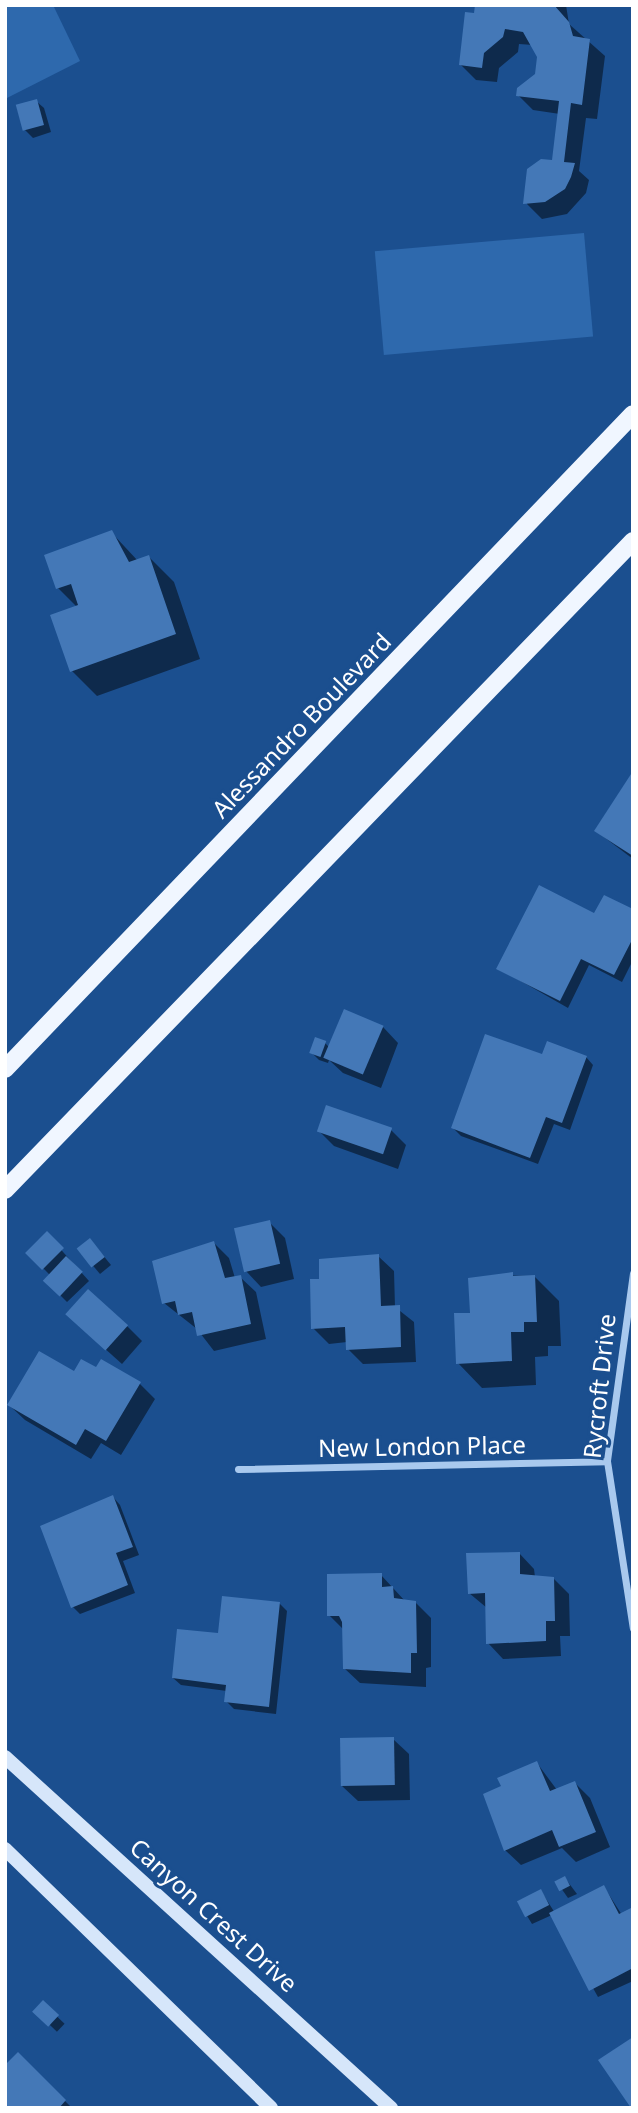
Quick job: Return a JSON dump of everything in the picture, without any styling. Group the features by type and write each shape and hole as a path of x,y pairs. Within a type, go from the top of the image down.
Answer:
{"main road":[{"name":"Alessandro Boulevard","path":"5,1069 633,414"},
{"path":"5,1190 633,541"},
{"name":"Canyon Crest Drive","path":"5,1756 391,2108"},
{"path":"5,1849 271,2108"}],"street":[{"name":"Rycroft Drive","path":"633,1273 607,1461 633,1628"},
{"name":"New London Place","path":"238,1469 607,1461"}],"shaded area":[{"path":"5,5 53,5 80,61 5,99"},
{"path":"584,233 593,337 384,355 375,251"}],"building":[{"path":"475,5 554,5 569,22 573,36 590,39 582,105 571,103 564,162 575,163 565,189 545,202 523,204 527,169 541,159 552,160 559,101 516,96 517,88 535,74 537,57 523,32 505,29 503,37 484,53 482,68 459,65 465,12 474,13"},
{"path":"37,99 44,125 23,131 16,105"},
{"path":"112,530 129,562 149,555 176,634 70,672 50,615 78,605 71,584 56,589 44,555"},
{"path":"633,771 633,856 594,831"},
{"path":"539,885 594,913 604,895 633,909 633,938 614,975 581,959 560,1001 496,969"},
{"path":"344,1009 384,1026 363,1075 323,1058"},
{"path":"485,1034 542,1054 547,1041 587,1056 562,1123 546,1117 530,1158 451,1128"},
{"path":"315,1037 326,1041 320,1057 309,1053"},
{"path":"326,1105 392,1128 383,1154 317,1131"},
{"path":"270,1220 280,1264 244,1272 234,1228"},
{"path":"47,1231 64,1248 42,1270 25,1253"},
{"path":"90,1238 105,1257 91,1267 77,1248"},
{"path":"214,1241 225,1278 241,1275 251,1324 197,1336 192,1312 178,1315 175,1301 162,1304 152,1261"},
{"path":"379,1254 381,1306 400,1305 401,1347 346,1350 345,1327 311,1329 310,1279 319,1279 319,1259"},
{"path":"66,1256 83,1272 60,1297 43,1281"},
{"path":"513,1272 513,1276 535,1275 537,1322 524,1322 524,1332 511,1332 512,1361 456,1364 454,1313 470,1313 468,1278"},
{"path":"88,1289 128,1325 105,1350 65,1314"},
{"path":"39,1351 74,1371 81,1359 96,1367 101,1359 141,1382 106,1441 85,1429 76,1445 7,1405"},
{"path":"113,1495 133,1547 116,1553 128,1585 71,1608 40,1526"},
{"path":"520,1552 520,1574 554,1577 555,1621 546,1621 546,1641 486,1644 485,1593 468,1594 466,1553"},
{"path":"382,1573 382,1587 393,1586 394,1598 416,1601 417,1653 411,1653 411,1673 343,1669 342,1622 339,1616 327,1616 327,1574"},
{"path":"222,1596 280,1602 269,1707 224,1702 226,1685 172,1678 177,1629 218,1633"},
{"path":"394,1737 395,1785 341,1786 340,1738"},
{"path":"537,1761 550,1791 575,1781 596,1832 559,1847 552,1830 504,1851 483,1794 501,1786 497,1778"},
{"path":"565,1876 570,1886 559,1891 554,1881"},
{"path":"604,1885 619,1914 633,1907 633,1968 589,1991 549,1913"},
{"path":"541,1889 549,1905 525,1917 517,1901"},
{"path":"43,2000 59,2015 48,2027 32,2012"},
{"path":"633,2037 633,2108 631,2108 598,2060"},
{"path":"18,2052 66,2100 59,2108 5,2108 5,2065"}]}
